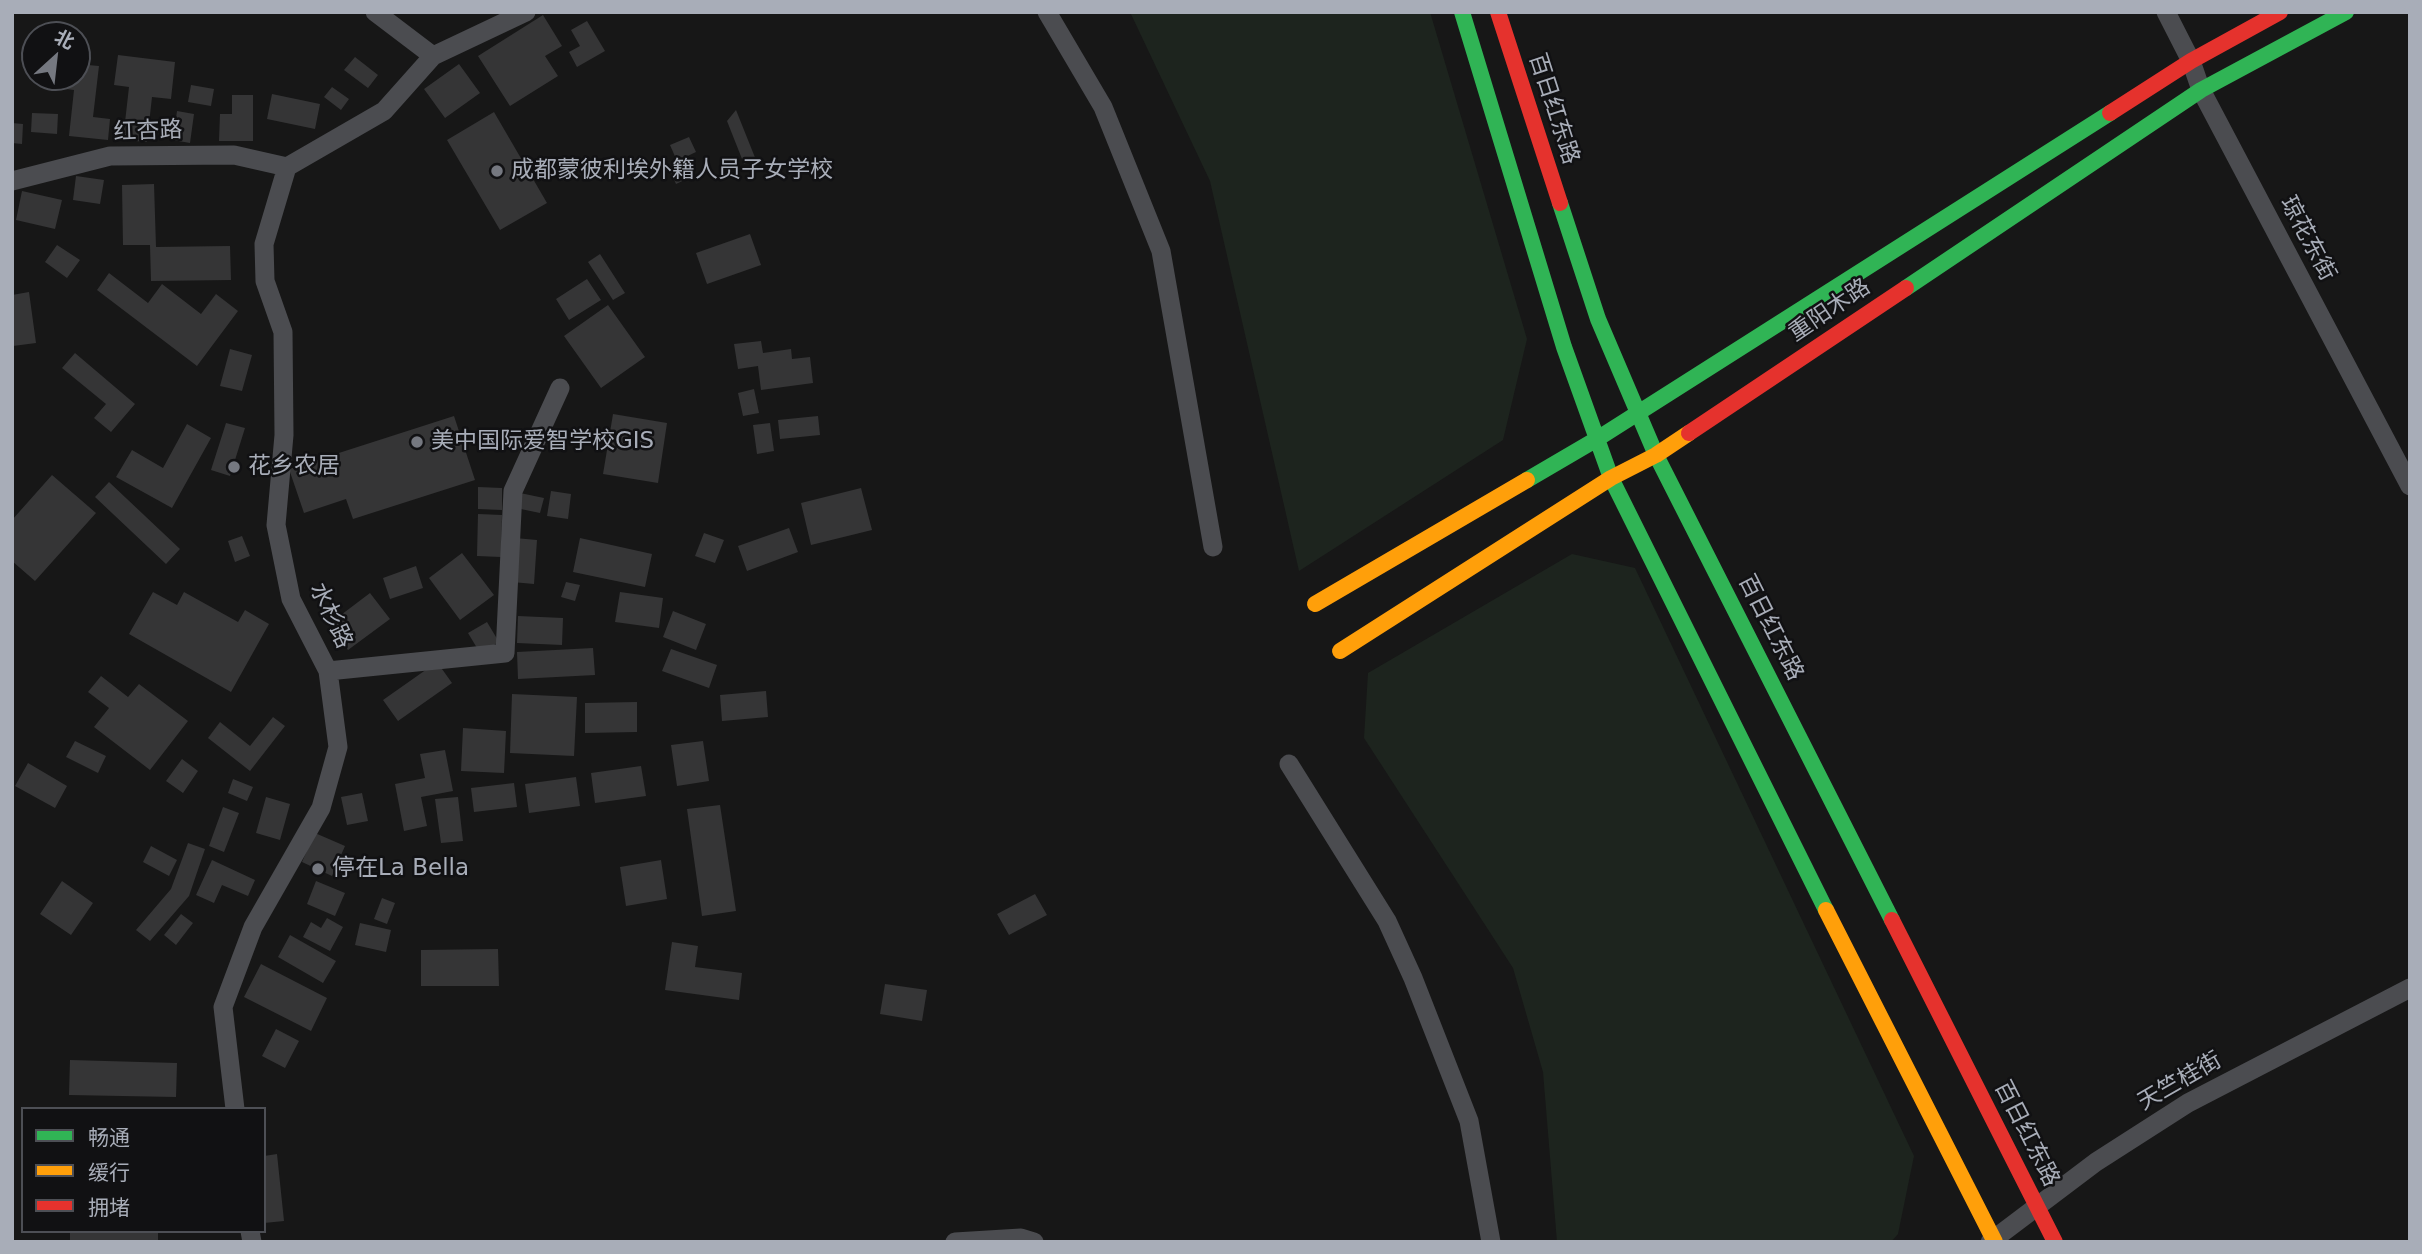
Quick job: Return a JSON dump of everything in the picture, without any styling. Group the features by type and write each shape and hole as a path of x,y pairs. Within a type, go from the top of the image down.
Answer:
{"street":[{"path":"375,12 433,56"},
{"path":"286,167 384,111 433,56 526,12"},
{"path":"1047,12 1103,107 1161,251 1213,547"},
{"path":"1462,12 1564,347 1611,478 1853,967 1993,1241"},
{"name":"百日红东路","path":"1498,12 1598,320 1657,455 2055,1242"},
{"name":"琼花东街","path":"2166,12 2191,61 2201,90 2410,486"},
{"name":"重阳木路","path":"1315,604 1597,439 2191,61 2280,12"},
{"name":"重阳木路","path":"1340,651 1611,478 1657,455 2201,90 2346,12"},
{"name":"红杏路","path":"12,181 110,156 234,155 286,167"},
{"name":"水杉路","path":"235,1107 223,1007 253,927 321,808 338,747 328,671 291,599 276,525 284,435 283,332 265,281 264,244 286,167"},
{"path":"328,671 505,653 513,491 560,388"},
{"path":"1289,764 1387,921 1422,1001 1469,1121 1491,1242"},
{"name":"天竺桂街","path":"1993,1241 2096,1162 2188,1103 2410,988"},
{"path":"954,1242 1028,1240"}],"shaded area":[{"path":"1130,12 1430,12 1527,339 1503,440 1299,571 1210,181"},
{"path":"1572,554 1635,568 1914,1156 1898,1234 1891,1242 1557,1242 1543,1072 1513,968 1364,738 1368,673"}],"building":[{"path":"543,15 562,46 545,56 558,76 510,106 478,56"},
{"path":"587,21 605,51 577,67 569,52 580,46 571,30"},
{"path":"118,55 175,62 171,99 152,97 147,142 123,140 129,87 114,85"},
{"path":"355,57 378,75 368,88 344,70"},
{"path":"459,64 480,93 445,118 424,89"},
{"path":"91,65 99,66 93,117 110,119 108,140 69,136 74,91 91,91"},
{"path":"191,85 214,89 211,106 188,102"},
{"path":"332,87 349,99 341,110 324,97"},
{"path":"272,94 320,104 315,129 267,119"},
{"path":"232,95 253,95 253,141 219,141 220,114 232,114"},
{"path":"736,110 756,160 744,164 727,121"},
{"path":"177,111 194,114 190,143 173,140"},
{"name":"成都蒙彼利埃外籍人员子女学校","path":"494,112 547,203 500,230 447,140"},
{"path":"32,113 58,114 57,134 31,132"},
{"path":"12,123 23,124 22,144 12,143"},
{"path":"689,137 696,152 677,161 670,145"},
{"path":"688,160 695,175 676,184 669,168"},
{"path":"76,176 104,180 100,204 73,200"},
{"path":"154,184 156,247 230,246 231,280 151,281 150,245 123,245 122,185"},
{"path":"22,191 62,200 55,229 16,220"},
{"path":"750,234 761,265 707,284 696,253"},
{"path":"57,245 80,260 67,278 45,262"},
{"path":"600,254 625,293 613,300 588,262"},
{"path":"109,273 148,303 162,284 201,314 216,294 238,311 197,366 97,290"},
{"path":"587,279 601,300 569,320 556,299"},
{"path":"29,292 36,343 13,346 12,295"},
{"path":"608,305 645,357 601,388 564,336"},
{"path":"761,341 763,353 791,349 792,359 810,357 813,383 761,390 758,366 738,369 734,344"},
{"path":"230,349 252,355 242,391 220,386"},
{"path":"75,353 135,404 111,432 94,418 106,404 62,368"},
{"path":"754,389 759,413 743,416 738,393"},
{"path":"613,414 667,423 658,483 603,474"},
{"name":"美中国际爱智学校GIS","path":"454,416 475,480 353,519 346,499 304,513 289,469"},
{"path":"818,416 820,435 780,439 778,420"},
{"path":"226,423 245,428 230,476 211,470"},
{"path":"770,423 774,451 757,454 753,425"},
{"path":"187,424 211,438 172,508 116,477 132,450 163,468"},
{"path":"52,475 96,513 35,581 12,561 12,520"},
{"path":"109,482 180,549 166,564 95,497"},
{"path":"478,487 502,488 502,510 478,509"},
{"path":"861,488 872,530 811,545 801,503"},
{"path":"551,491 571,494 568,519 547,516"},
{"path":"520,493 544,498 540,513 516,508"},
{"path":"478,514 502,515 501,557 477,556"},
{"path":"789,528 798,552 747,571 738,546"},
{"path":"704,533 724,540 715,563 695,556"},
{"path":"242,536 250,556 235,562 228,541"},
{"path":"515,538 537,540 534,584 512,582"},
{"path":"580,538 652,554 645,587 573,572"},
{"path":"462,553 494,595 460,620 429,578"},
{"path":"416,566 423,588 390,599 383,578"},
{"path":"566,582 580,585 575,601 561,597"},
{"path":"153,592 177,605 184,592 238,622 245,610 269,624 231,692 129,634"},
{"path":"620,592 663,598 659,628 615,622"},
{"path":"370,593 390,619 348,650 329,624"},
{"path":"673,611 706,624 696,650 663,637"},
{"path":"518,616 563,618 562,645 517,643"},
{"path":"487,622 499,642 480,653 468,633"},
{"path":"593,648 595,675 518,679 517,652"},
{"path":"671,649 717,665 709,688 662,671"},
{"path":"437,662 452,683 398,721 383,700"},
{"path":"101,676 128,697 139,684 188,721 150,770 94,727 109,708 88,692"},
{"path":"766,691 768,717 722,721 720,695"},
{"path":"512,694 577,697 574,756 510,753"},
{"path":"637,702 637,732 585,733 585,703"},
{"path":"273,717 285,726 250,771 208,738 220,722 250,746"},
{"path":"463,728 506,731 504,773 461,771"},
{"path":"75,741 106,756 98,773 66,757"},
{"path":"703,741 709,781 677,786 671,745"},
{"path":"445,750 453,791 421,797 427,826 404,831 395,784 425,778 420,754"},
{"path":"182,759 198,771 183,793 166,781"},
{"path":"28,763 67,786 55,808 15,786"},
{"path":"641,766 646,796 595,803 591,773"},
{"path":"576,777 580,806 529,813 525,784"},
{"path":"233,779 253,787 247,801 228,793"},
{"path":"514,783 517,807 474,812 471,788"},
{"path":"362,793 368,821 347,825 341,797"},
{"path":"266,797 290,804 280,840 256,833"},
{"path":"458,797 463,841 441,843 435,799"},
{"path":"720,805 736,911 702,916 687,809"},
{"path":"223,807 239,813 224,852 209,846"},
{"path":"315,833 345,846 332,876 302,862"},
{"path":"188,843 205,849 189,896 150,941 136,930 171,889"},
{"path":"151,846 177,860 169,876 143,862"},
{"path":"212,860 255,880 248,896 222,885 214,903 196,895"},
{"path":"661,860 667,899 626,906 620,867"},
{"path":"62,881 93,903 71,935 40,914"},
{"path":"316,881 345,893 335,916 307,904"},
{"path":"1035,894 1047,915 1009,935 997,914"},
{"path":"382,898 395,903 387,924 374,919"},
{"path":"181,914 193,923 176,945 164,935"},
{"path":"327,918 343,927 330,951 303,937 311,922 321,928"},
{"path":"360,923 391,930 386,952 355,945"},
{"path":"290,935 336,961 323,983 278,957"},
{"path":"672,942 698,946 695,967 742,973 739,1000 665,990"},
{"path":"498,949 499,986 421,986 421,950"},
{"path":"261,964 327,998 311,1031 244,997"},
{"path":"885,984 927,990 922,1021 880,1014"},
{"path":"276,1029 299,1041 285,1068 262,1056"},
{"path":"70,1060 177,1063 176,1097 69,1095"},
{"path":"277,1154 284,1221 266,1223 266,1156"},
{"path":"70,1233 158,1233 158,1242 70,1242"}],"traffic: fast":[{"path":"1462,12 1564,347 1611,478 1826,910"},
{"path":"1906,288 2201,90 2346,12"},
{"path":"1527,480 1597,439 2110,113"},
{"path":"1560,203 1598,319 1656,455 1892,920"}],"traffic: slow":[{"path":"1340,651 1611,478 1656,455 1689,433"},
{"path":"1315,604 1527,480"},
{"path":"1826,910 1995,1242"}],"traffic: jam":[{"path":"1498,12 1560,203"},
{"path":"2110,113 2191,61 2280,12"},
{"path":"1689,433 1906,288"},
{"path":"1892,920 2055,1242"}],"place":[{"name":"成都蒙彼利埃外籍人员子女学校","path":"497,171"},
{"name":"美中国际爱智学校GIS","path":"417,442"},
{"name":"花乡农居","path":"234,467"},
{"name":"停在La Bella","path":"318,869"}]}
